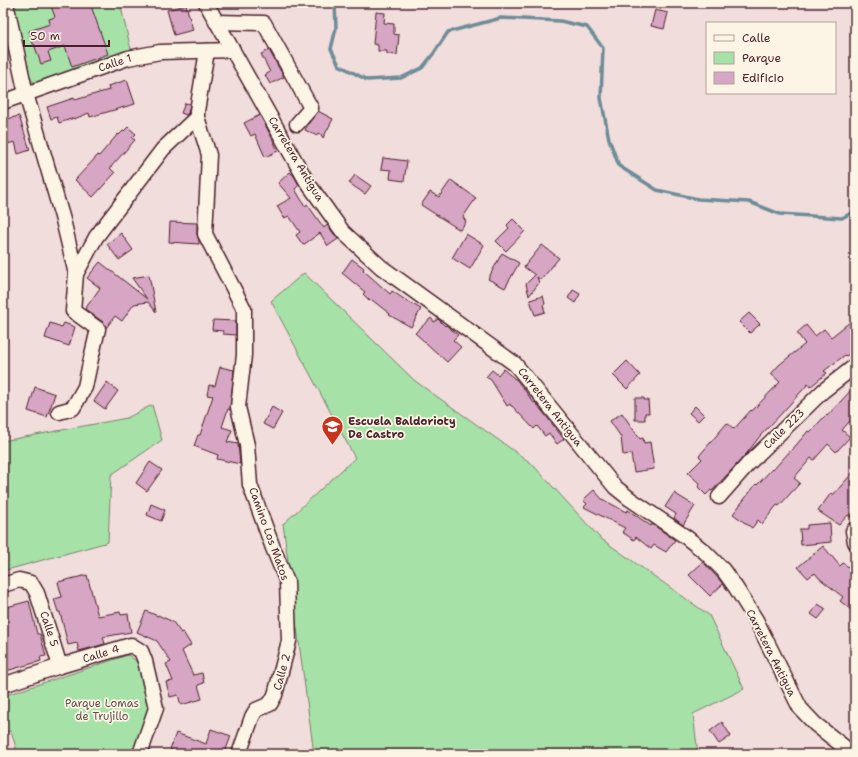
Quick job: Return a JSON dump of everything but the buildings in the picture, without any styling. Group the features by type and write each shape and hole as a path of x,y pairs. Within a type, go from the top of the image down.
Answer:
{"street":[{"path":"6,3 26,94 63,220 76,274 74,311 98,329 85,387 73,408 59,412"},
{"name":"Carretera Antigua","path":"206,3 307,182 343,232 381,267 515,364 615,487 686,537 705,552 723,570 756,620 800,708 815,724 853,754"},
{"path":"216,22 264,23 311,108 297,124"},
{"name":"Calle 1","path":"3,102 128,58 160,52 233,50"},
{"name":"Camino Los Matos","path":"207,51 197,111 197,117 208,155 205,234 244,308 244,355 238,407 247,445 250,485 287,582 288,648"},
{"path":"76,274 96,237 163,149 197,117"},
{"name":"Calle 223","path":"719,497 748,464 823,391 855,366"},
{"path":"855,529 853,531 855,542"},
{"name":"Calle 5","path":"3,585 19,580 30,583 37,593 60,666"},
{"name":"Calle 4","path":"3,685 131,645 141,651 145,661 156,708 140,754"},
{"name":"Calle 2","path":"239,754 252,717 256,710 270,704 275,695 288,648"}],"green space":[{"path":"12,3 120,3 131,50 41,83 36,83 29,79"},
{"path":"304,273 415,381 531,463 600,538 709,615 744,689 693,714 698,754 314,754 283,524 355,458 271,301"},
{"path":"152,405 162,440 111,475 108,542 3,571 3,441 127,418"},
{"name":"Parque Lomas de Trujillo","path":"128,655 136,661 142,671 149,706 134,754 18,754 11,731 3,733 3,696"}],"waterway":[{"path":"335,3 336,28 331,49 339,65 367,80 401,78 422,68 448,32 501,18 560,21 587,27 603,48 601,98 609,139 619,166 657,190 698,199 749,202 780,214 842,218 855,211"}],"place":[{"name":"Escuela Baldorioty De Castro","path":"332,446"}]}
